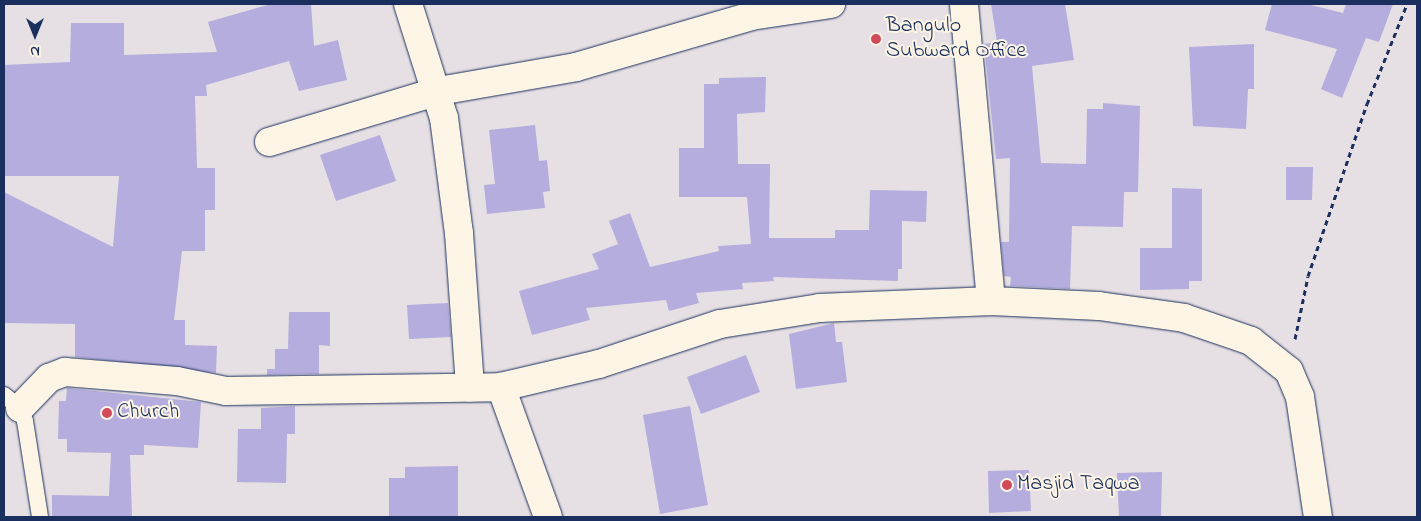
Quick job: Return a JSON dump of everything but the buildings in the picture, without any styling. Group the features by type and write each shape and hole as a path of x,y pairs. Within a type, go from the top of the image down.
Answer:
{"street":[{"path":"408,4 439,91 459,233 470,388"},
{"path":"269,142 439,91 576,67 751,16 831,4"},
{"path":"964,4 991,302"},
{"path":"12,401 49,378 65,372 226,390 501,387 599,364 720,324 820,308 991,302 1099,306 1184,318 1252,341 1289,371 1300,397 1318,517"},
{"path":"501,387 548,517"}],"lane":[{"path":"12,401 40,517"}],"path":[{"path":"1289,371 1308,276 1367,104 1407,4"}],"place":[{"name":"Bangulo Subward Office","path":"876,39"},
{"name":"Church","path":"107,413"},
{"name":"Masjid Taqwa","path":"1007,485"}]}
